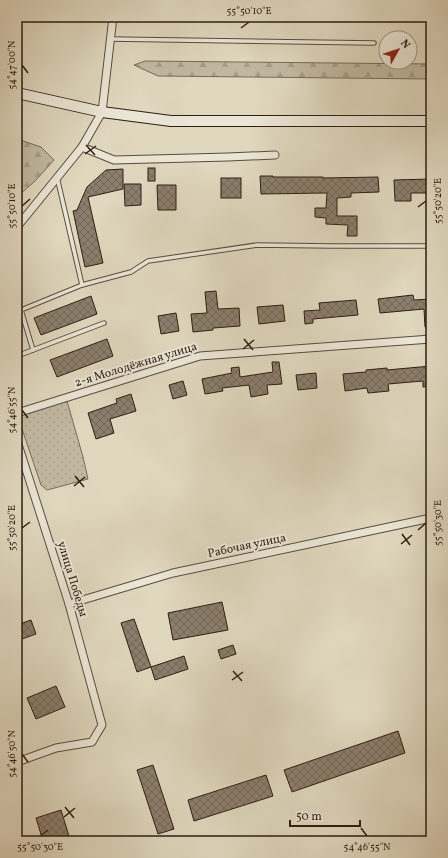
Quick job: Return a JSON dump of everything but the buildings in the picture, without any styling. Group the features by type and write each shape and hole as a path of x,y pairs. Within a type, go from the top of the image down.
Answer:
{"main road":[{"path":"17,93 102,112 171,121 431,121"}],"street":[{"path":"17,227 82,147 102,112 113,17"},
{"path":"82,147 114,160 228,158 275,155"},
{"name":"2-я Молодёжная улица","path":"17,413 200,356 431,339"},
{"name":"улица Победы","path":"17,442 69,604 102,725 92,742 56,748 17,762"},
{"name":"Рабочая улица","path":"69,604 173,573 431,518"}],"lane":[{"path":"110,38 374,43"},
{"path":"57,177 82,285"},
{"path":"33,350 21,310 82,285 131,272 148,261 257,244 431,246"},
{"path":"17,356 104,323"}],"green space":[{"path":"145,61 378,63 378,70 418,70 418,64 431,64 431,79 158,76 134,65"},
{"path":"17,139 41,147 54,160 36,180 17,197"},
{"path":"67,401 88,479 47,490 41,485 19,420 21,415"}]}
